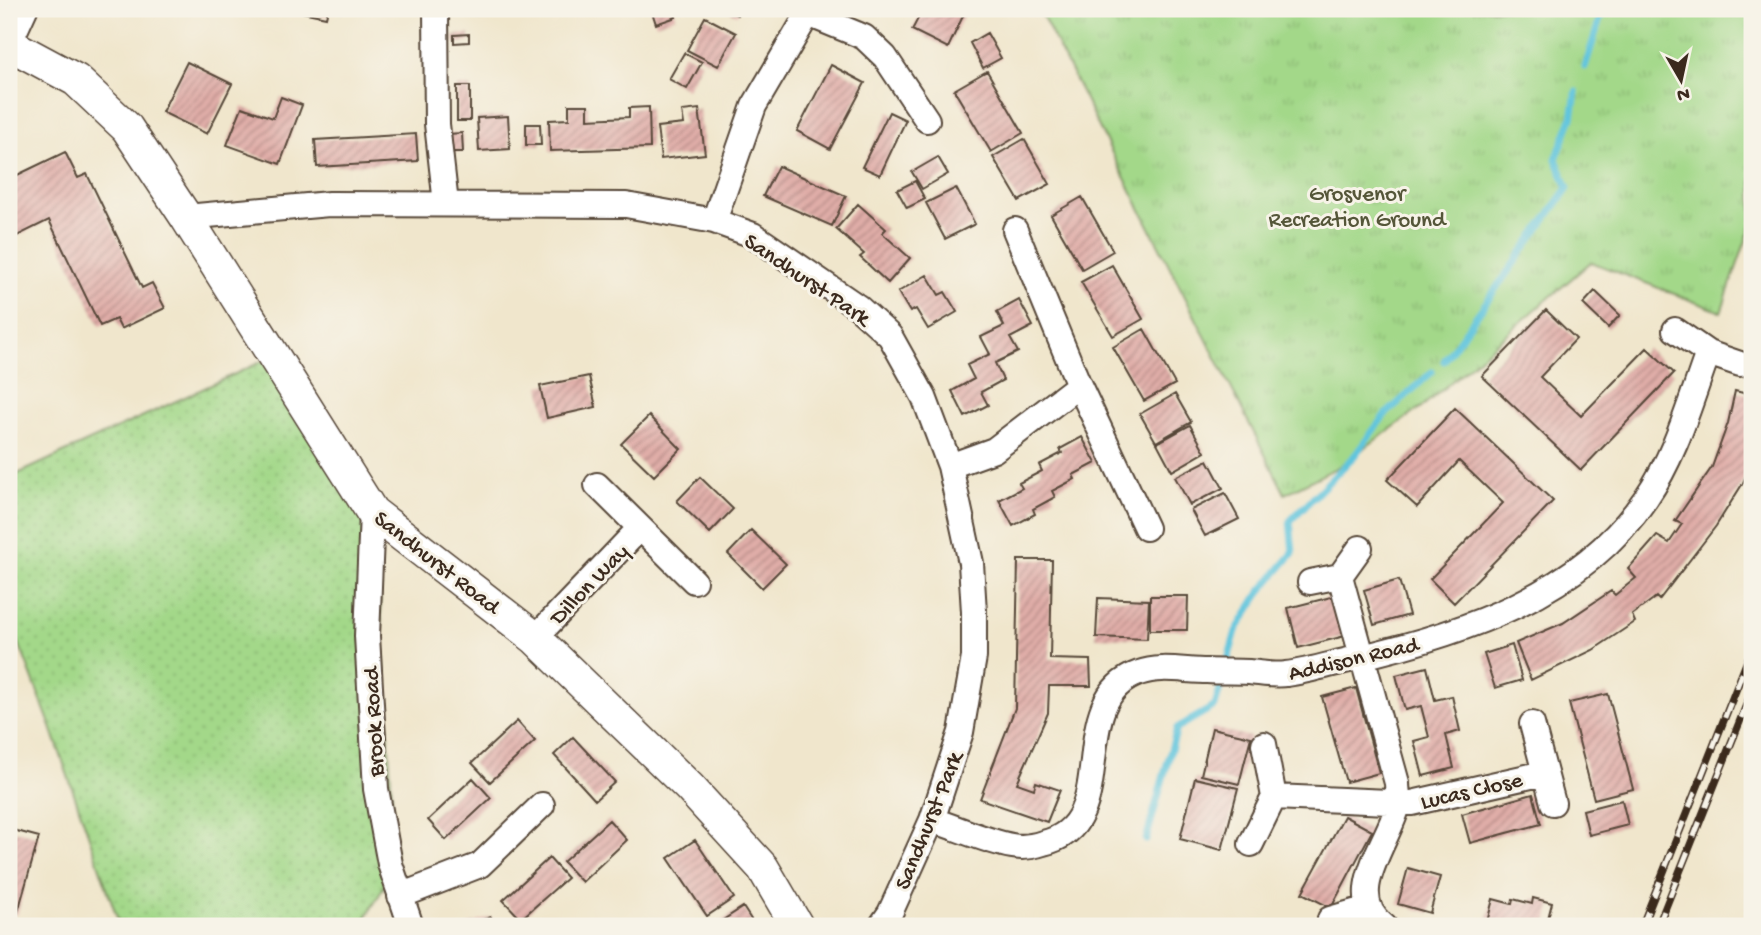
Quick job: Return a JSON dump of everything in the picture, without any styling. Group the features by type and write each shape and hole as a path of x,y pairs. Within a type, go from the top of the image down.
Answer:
{"street":[{"path":"9,44 25,9"},
{"path":"436,9 437,124 446,204"},
{"path":"714,221 754,106 808,14 864,37 886,57 927,120"},
{"name":"Sandhurst Road","path":"9,44 76,80 127,128 372,512 535,638 689,787 763,868 797,926"},
{"name":"Sandhurst Park","path":"186,217 329,204 626,205 714,221 753,235 858,307 890,336 924,397 950,466 971,562 974,657 961,732 932,820 890,913 881,926"},
{"path":"1015,230 1079,385 1146,528"},
{"path":"1675,330 1708,353 1740,364"},
{"name":"Addison Road","path":"932,820 1013,846 1056,841 1073,827 1083,810 1091,784 1097,720 1115,687 1139,673 1169,669 1284,675 1420,642 1483,621 1571,575 1620,533 1647,497 1673,450 1708,353"},
{"path":"950,466 994,450 1079,385"},
{"name":"Dillon Way","path":"597,485 694,581"},
{"name":"Brook Road","path":"372,512 367,636 376,789 390,864 411,926"},
{"name":"Dillon Way","path":"535,638 640,528"},
{"path":"1310,582 1340,576 1360,548"},
{"path":"1330,919 1376,917 1367,884 1398,803 1396,783 1340,576"},
{"name":"Lucas Close","path":"1532,724 1553,803"},
{"path":"1251,844 1274,797 1264,744"},
{"name":"Lucas Close","path":"1274,797 1412,803 1544,773"},
{"path":"400,896 480,865 541,805"}],"green space":[{"name":"Grosvenor Recreation Ground","path":"1039,9 1752,9 1752,223 1721,312 1591,262 1423,406 1338,467 1285,494"},
{"path":"263,361 376,530 396,866 361,926 120,926 51,727 9,617 9,478"}],"building":[{"path":"288,9 328,9 326,17"},
{"path":"651,9 674,9 676,17 656,24"},
{"path":"724,9 740,9 737,15"},
{"path":"923,9 954,9 964,14 948,48 912,30"},
{"path":"705,17 736,33 718,66 687,50"},
{"path":"987,33 1001,58 983,68 970,43"},
{"path":"469,34 469,42 454,43 454,35"},
{"path":"684,53 702,62 687,89 669,79"},
{"path":"187,62 232,84 207,134 162,112"},
{"path":"831,65 865,83 830,149 797,131"},
{"path":"987,71 1023,133 991,152 954,90"},
{"path":"457,86 470,86 470,121 457,121"},
{"path":"281,97 302,105 280,164 227,145 242,107 273,118"},
{"path":"569,105 588,105 588,119 629,117 629,108 649,107 650,148 550,151 549,120 569,119"},
{"path":"699,109 705,154 661,159 657,127 684,124 682,111"},
{"path":"889,112 906,120 880,175 862,167"},
{"path":"508,116 510,149 479,151 477,118"},
{"path":"526,124 540,124 541,145 526,145"},
{"path":"462,133 463,152 449,152 448,134"},
{"path":"416,134 418,161 317,167 315,140"},
{"path":"1024,139 1050,184 1019,201 993,157"},
{"path":"65,152 78,178 87,174 142,288 152,283 165,308 121,329 116,319 100,326 49,220 9,240 9,179"},
{"path":"938,157 948,174 922,189 912,172"},
{"path":"778,166 846,196 832,226 763,196"},
{"path":"915,181 925,199 907,208 897,190"},
{"path":"956,188 975,224 945,239 926,203"},
{"path":"1082,197 1113,251 1082,269 1051,215"},
{"path":"858,204 886,229 882,233 910,258 888,283 860,257 864,254 836,229"},
{"path":"1112,265 1143,319 1113,336 1081,282"},
{"path":"927,275 939,295 945,292 957,312 928,329 916,309 910,312 898,292"},
{"path":"1595,291 1620,315 1608,328 1583,304"},
{"path":"1019,300 1033,326 1010,338 1018,352 995,363 1003,380 981,392 988,405 965,417 952,391 974,379 967,365 990,354 981,337 1004,326 997,312"},
{"path":"1546,310 1576,339 1540,377 1581,416 1647,348 1674,373 1581,470 1482,376"},
{"path":"1144,329 1175,384 1144,401 1113,347"},
{"path":"589,376 596,407 547,418 540,386"},
{"path":"1735,391 1752,395 1752,461 1743,483 1716,526 1659,600 1656,597 1632,615 1635,622 1593,650 1531,680 1516,643 1563,623 1611,591 1615,595 1636,578 1628,569 1657,536 1669,543 1682,524 1675,521 1712,467 1728,423"},
{"path":"1175,394 1191,422 1156,442 1140,414"},
{"path":"1455,408 1553,501 1454,603 1430,579 1503,503 1459,461 1417,507 1387,480"},
{"path":"649,416 681,449 654,476 621,444"},
{"path":"1190,425 1205,452 1172,471 1157,443"},
{"path":"1082,437 1096,463 1073,475 1075,479 1052,491 1055,497 1033,509 1035,514 1013,526 999,500 1022,488 1019,483 1042,471 1039,465 1062,453 1060,449"},
{"path":"1208,460 1223,488 1190,505 1175,477"},
{"path":"700,477 733,509 710,533 677,501"},
{"path":"1225,493 1239,519 1205,536 1191,510"},
{"path":"751,530 786,564 762,588 728,554"},
{"path":"1018,560 1052,560 1050,659 1090,660 1091,686 1049,686 1048,713 1017,783 1034,789 1036,782 1060,790 1047,822 980,799 1015,708"},
{"path":"1399,580 1409,615 1374,625 1364,590"},
{"path":"1150,596 1188,596 1187,630 1150,630"},
{"path":"1335,596 1345,636 1298,648 1288,608"},
{"path":"1098,598 1149,600 1147,639 1096,637"},
{"path":"1512,645 1522,680 1495,688 1484,654"},
{"path":"1427,667 1435,700 1452,696 1460,731 1446,735 1454,768 1423,776 1414,741 1429,737 1421,706 1405,710 1396,675"},
{"path":"1356,688 1379,773 1346,782 1322,697"},
{"path":"1608,694 1633,789 1594,799 1569,703"},
{"path":"517,721 535,741 490,782 472,763"},
{"path":"1212,728 1251,737 1239,784 1201,775"},
{"path":"573,737 615,782 595,800 554,755"},
{"path":"473,778 491,798 446,840 428,820"},
{"path":"1195,778 1238,788 1222,850 1180,839"},
{"path":"1533,794 1541,824 1470,843 1462,814"},
{"path":"1622,800 1628,825 1589,835 1583,810"},
{"path":"1344,816 1372,831 1331,908 1302,893"},
{"path":"609,820 627,840 582,882 563,862"},
{"path":"13,830 39,837 17,915 9,913 9,844"},
{"path":"695,840 734,898 707,916 668,858"},
{"path":"549,858 567,878 521,919 503,900"},
{"path":"1408,868 1440,877 1430,913 1398,904"},
{"path":"1533,898 1552,903 1546,926 1486,926 1493,899 1512,904 1513,899 1532,904"},
{"path":"743,907 752,921 749,924 751,926 714,926"},
{"path":"491,917 494,926 466,926"}],"waterway":[{"path":"476,9 479,16"},
{"path":"1585,67 1603,9"},
{"path":"1444,361 1568,188 1556,159 1572,118 1576,92"},
{"path":"1146,840 1177,728 1215,706 1236,631 1260,592 1293,553 1290,521 1355,455 1384,416 1432,372"}],"railway":[{"path":"1642,926 1752,649"},
{"path":"1658,926 1752,691"}]}
